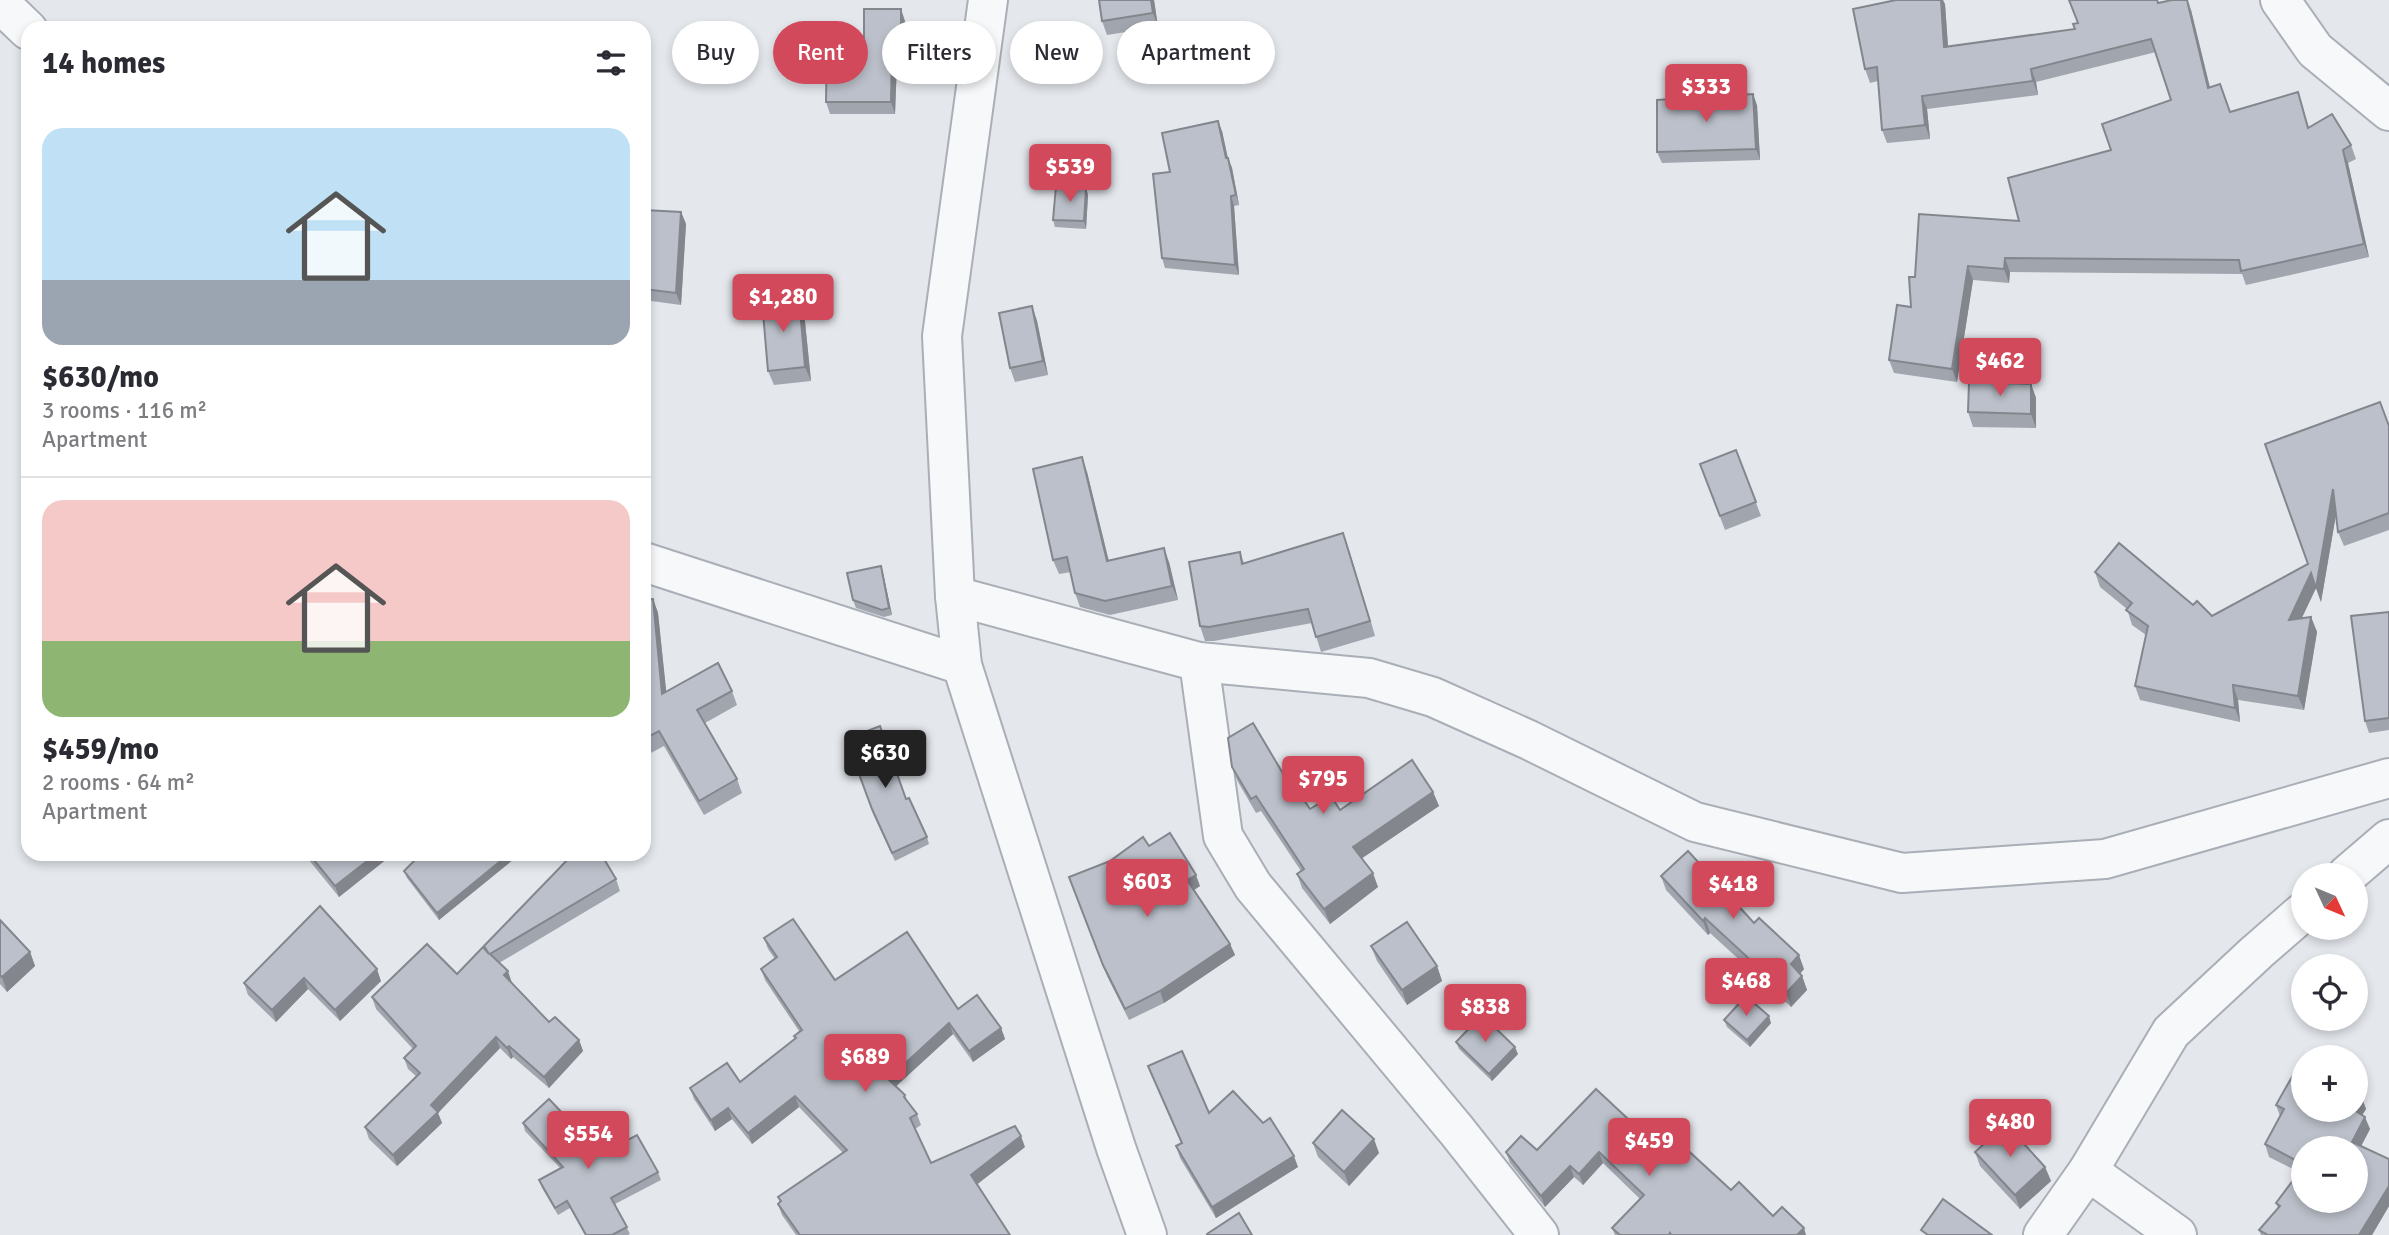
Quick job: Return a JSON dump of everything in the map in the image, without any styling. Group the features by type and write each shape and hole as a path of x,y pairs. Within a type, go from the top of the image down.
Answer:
{"street":[{"path":"988,0 942,336 955,596 962,665 1116,1148 1147,1235"},
{"path":"2280,0 2315,50 2389,111"},
{"path":"0,3 21,23"},
{"path":"651,564 962,665"},
{"path":"955,596 1199,662 1369,678 1433,697 1529,740 1695,821 1902,873 2105,859 2389,778"},
{"path":"1199,662 1223,836 1253,886 1457,1131 1539,1235"},
{"path":"2361,863 2389,839"},
{"path":"2043,1235 2088,1171 2171,1032 2291,922"},
{"path":"2088,1171 2177,1235"}],"building":[{"path":"1099,0 1151,0 1153,13 1102,21"},
{"path":"1896,0 1941,0 1944,47 2075,29 2073,24 2078,23 2069,0 2157,0 2158,3 2187,0 2208,88 2220,84 2230,112 2298,92 2308,128 2332,114 2351,145 2343,150 2364,244 2241,271 2239,260 2005,258 2004,269 1968,266 1952,369 1889,360 1897,305 1911,307 1909,277 1915,277 1919,214 2019,221 2008,178 2111,150 2102,124 2171,100 2151,39 2031,69 2033,81 1922,96 1925,125 1882,130 1877,67 1865,69 1853,9"},
{"path":"864,9 901,9 901,21 882,21 882,84 891,84 891,102 826,102 826,84 868,84 868,21 864,21"},
{"path":"1753,94 1756,149 1657,152 1657,100"},
{"path":"1218,121 1236,195 1231,196 1235,265 1162,258 1153,174 1170,172 1162,133"},
{"path":"1056,186 1086,188 1084,221 1053,220"},
{"path":"651,210 681,212 676,293 651,290"},
{"path":"799,297 805,367 768,371 762,301"},
{"path":"1032,306 1043,361 1010,368 999,313"},
{"path":"1969,382 2031,384 2031,414 1968,412"},
{"path":"2380,402 2389,426 2389,513 2338,532 2333,489 2316,588 2311,573 2289,620 2311,617 2298,696 2233,685 2235,708 2135,686 2148,626 2126,610 2132,603 2095,572 2119,543 2193,605 2197,601 2212,616 2308,564 2265,444"},
{"path":"1736,450 1756,502 1720,516 1700,464"},
{"path":"1082,457 1107,561 1164,548 1172,586 1105,601 1075,593 1067,557 1053,560 1033,469"},
{"path":"1343,533 1370,621 1316,637 1308,609 1209,627 1200,626 1189,562 1240,552 1242,564"},
{"path":"881,566 889,608 882,610 853,600 847,573"},
{"path":"651,599 662,694 718,663 732,691 697,710 737,779 699,801 659,731 651,735"},
{"path":"2389,612 2389,718 2365,721 2351,616"},
{"path":"1253,723 1291,787 1294,785 1310,809 1331,796 1340,810 1412,760 1433,792 1353,847 1373,873 1324,909 1297,874 1304,869 1256,796 1251,799 1232,767 1228,738"},
{"path":"880,726 906,799 909,798 927,837 892,853 846,739"},
{"path":"1170,833 1196,875 1187,880 1230,944 1160,991 1125,1009 1103,965 1069,877 1110,861 1143,837 1149,846"},
{"path":"1688,851 1754,923 1759,918 1799,955 1791,964 1802,976 1786,993 1705,918 1703,921 1661,876"},
{"path":"315,861 367,861 335,886"},
{"path":"414,861 500,861 437,913 404,871"},
{"path":"566,861 605,861 616,879 490,954 508,971 504,975 549,1022 555,1017 579,1040 544,1077 496,1037 431,1105 438,1112 393,1155 365,1127 420,1073 404,1058 416,1046 372,997 427,944 457,974 483,947 489,954 484,946"},
{"path":"320,906 377,969 335,1010 304,978 272,1010 244,983"},
{"path":"793,919 835,980 907,932 958,1009 977,995 1001,1028 969,1051 949,1023 888,1079 905,1095 917,1114 910,1118 931,1163 1015,1126 1021,1136 971,1175 1010,1235 800,1235 778,1204 781,1201 778,1197 847,1150 795,1096 748,1133 728,1108 711,1120 690,1088 727,1063 740,1082 796,1038 794,1036 802,1030 761,969 777,957 764,938"},
{"path":"0,920 30,952 2,977 0,975"},
{"path":"1407,922 1437,966 1402,990 1371,946"},
{"path":"1746,996 1769,1016 1747,1040 1724,1020"},
{"path":"1482,1015 1515,1047 1489,1074 1456,1042"},
{"path":"1182,1051 1209,1113 1233,1091 1263,1123 1270,1118 1294,1156 1212,1207 1176,1146 1182,1143 1148,1066"},
{"path":"2291,1079 2291,1122 2362,1122 2355,1136 2291,1136 2291,1158 2265,1144 2284,1109 2276,1105"},
{"path":"1596,1089 1657,1146 1669,1133 1731,1190 1739,1182 1773,1216 1782,1207 1804,1228 1797,1235 1620,1235 1612,1228 1644,1195 1599,1152 1579,1174 1570,1166 1541,1196 1506,1152 1521,1136 1537,1150"},
{"path":"549,1099 601,1154 637,1135 658,1172 611,1198 627,1227 612,1235 586,1235 567,1201 555,1208 539,1180 563,1167 523,1123"},
{"path":"1342,1110 1374,1139 1344,1172 1313,1143"},
{"path":"2006,1124 2045,1167 2015,1195 1975,1152"},
{"path":"2368,1149 2389,1159 2389,1186 2359,1235 2268,1235 2259,1230 2280,1206 2276,1203 2291,1183 2291,1213 2368,1213"},
{"path":"1943,1199 1992,1235 1928,1235 1921,1230"},
{"path":"1239,1213 1252,1235 1207,1235 1207,1234"}]}
